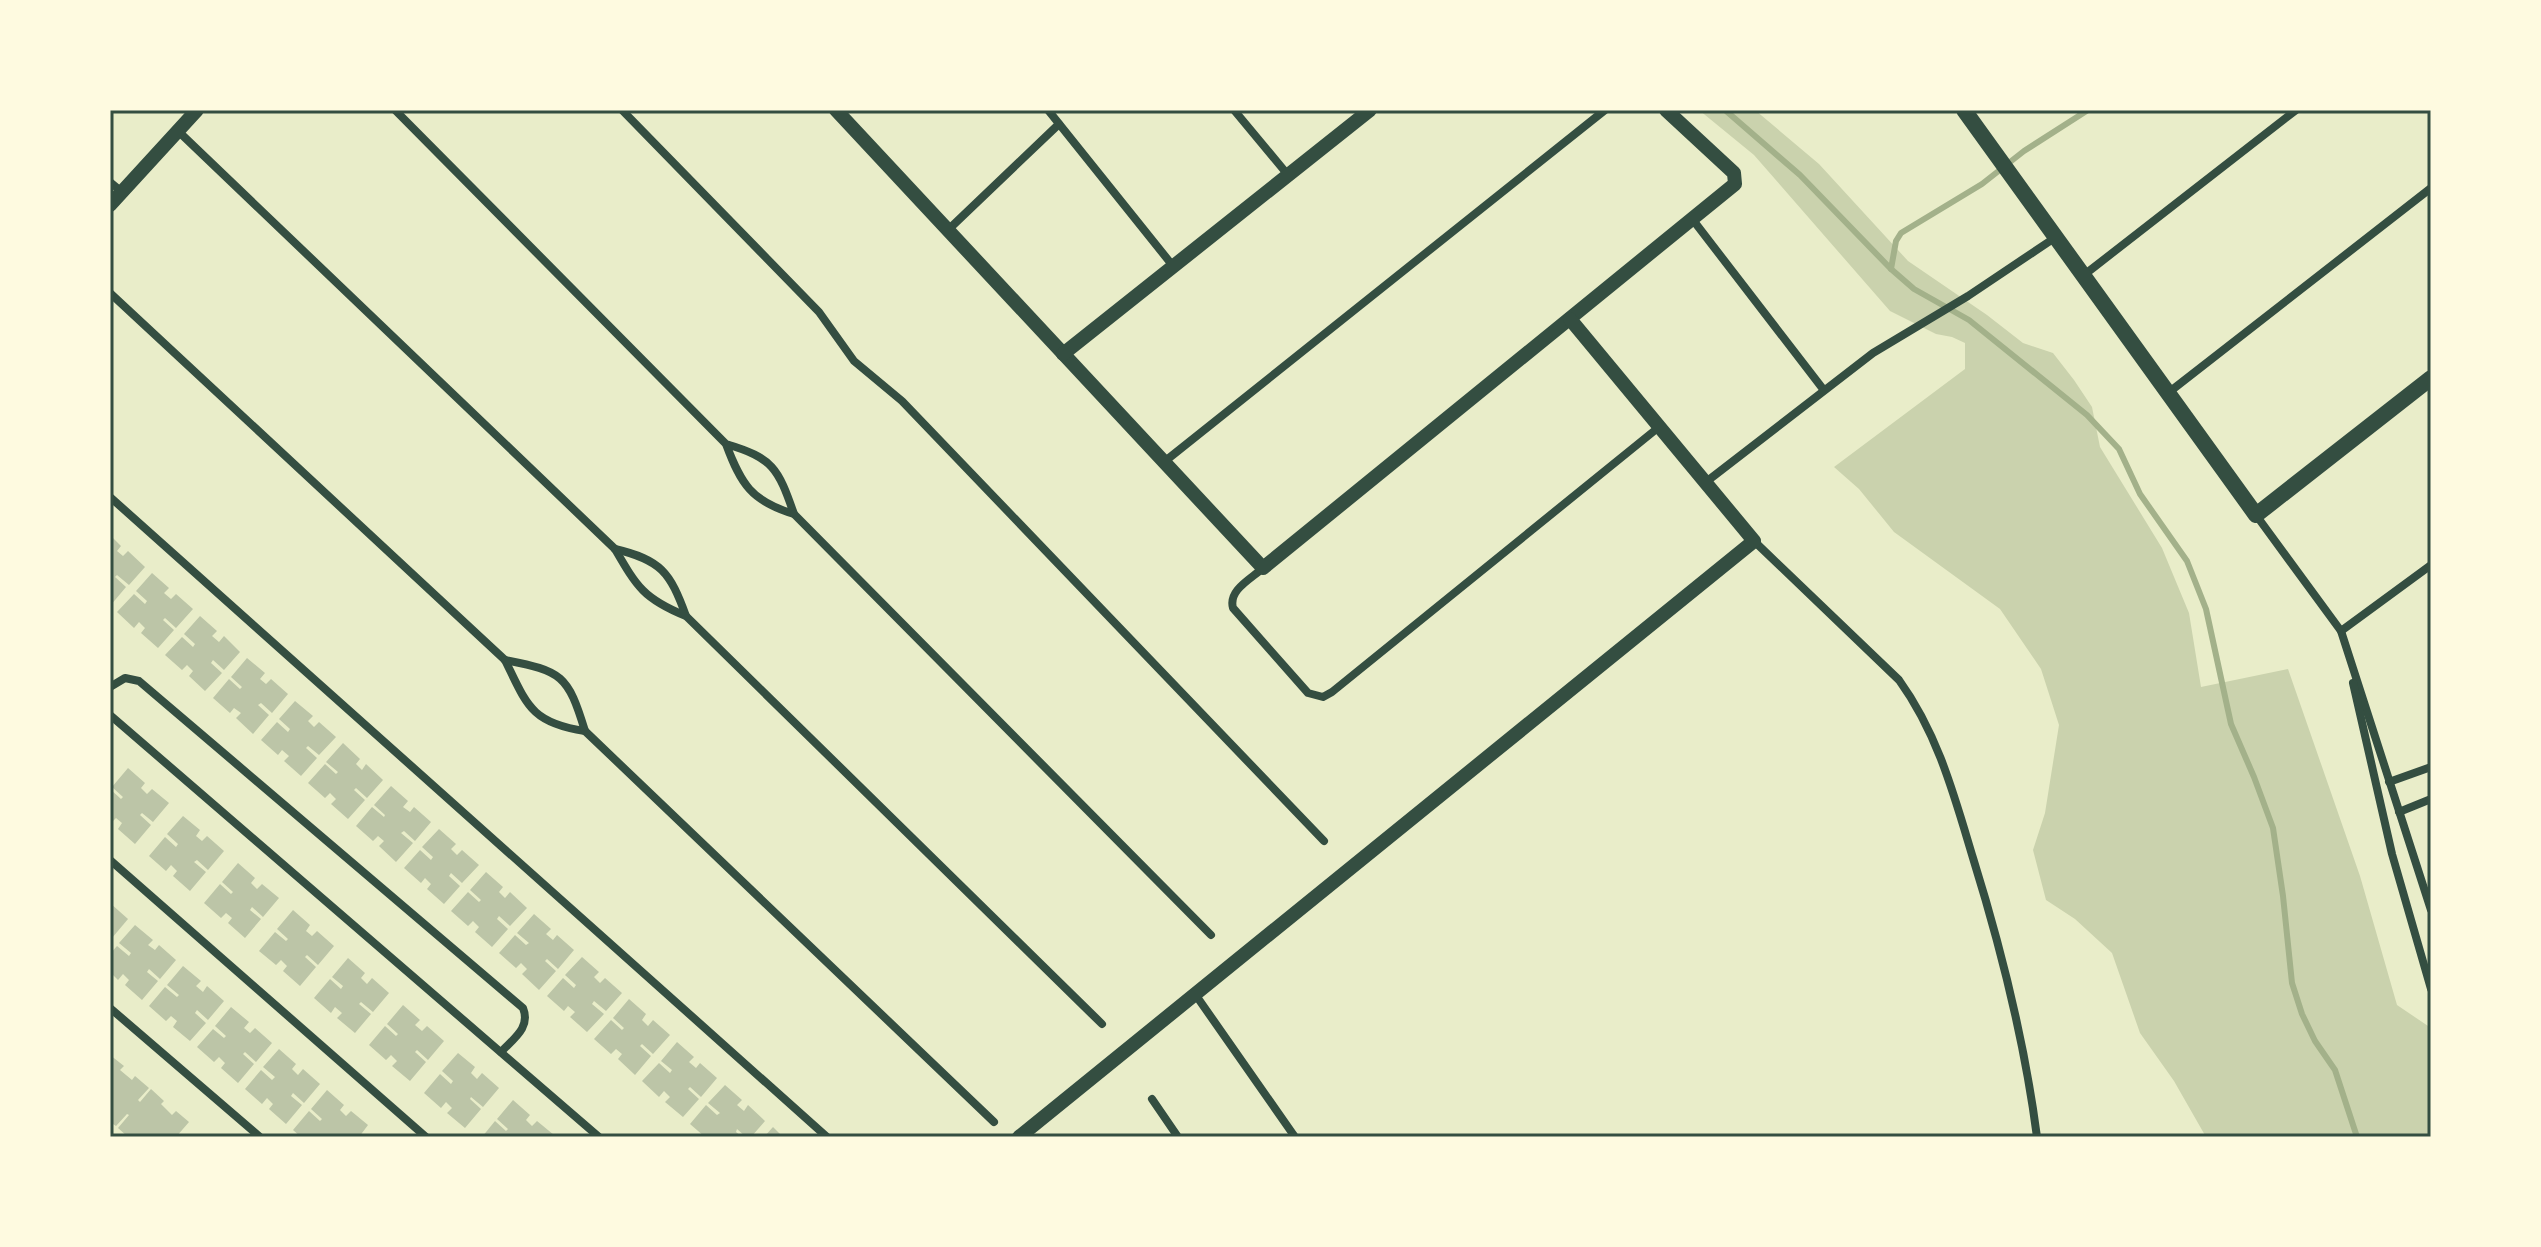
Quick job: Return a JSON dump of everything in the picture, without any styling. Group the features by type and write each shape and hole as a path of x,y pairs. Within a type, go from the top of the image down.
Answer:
{"main road":[{"path":"1964,110 2256,515 2431,378"}],"street":[{"path":"110,205 197,110"},
{"path":"395,110 726,444 740,478 751,491 763,502 794,514"},
{"path":"622,110 819,312 854,361 902,401 1324,841"},
{"path":"836,110 1263,568"},
{"path":"1048,110 1173,266"},
{"path":"1234,110 1288,175"},
{"path":"1063,354 1370,110"},
{"path":"1164,462 1605,110"},
{"path":"1659,427 1439,608 1323,697 1308,693 1233,608 1233,594 1263,568 1735,184 1734,173 1666,110"},
{"path":"2084,275 2296,110"},
{"path":"948,230 1059,124"},
{"path":"178,131 615,549 646,596 686,616"},
{"path":"110,182 122,192"},
{"path":"2168,393 2431,188"},
{"path":"1693,220 1823,389"},
{"path":"1706,482 1873,353 1968,296 2056,237"},
{"path":"110,293 505,660 529,707 563,728 585,731"},
{"path":"1570,319 1754,541 1899,680 1917,706 1934,738 1949,778 1990,913 2037,1137"},
{"path":"726,444 751,451 765,459 778,473 794,514 1211,935"},
{"path":"110,497 827,1137"},
{"path":"2256,515 2341,631 2431,910"},
{"path":"1019,1137 1754,541"},
{"path":"615,549 652,561 668,576 686,616 1102,1024"},
{"path":"2341,631 2431,565"},
{"path":"2341,631 2392,854 2431,989"},
{"path":"505,660 541,667 557,674 569,686 585,731 994,1122"},
{"path":"110,687 125,678 139,681 523,1008 526,1015 524,1027 501,1052"},
{"path":"110,715 599,1137"},
{"path":"2389,782 2431,767"},
{"path":"2399,812 2431,799"},
{"path":"110,860 426,1137"},
{"path":"1195,994 1295,1137"},
{"path":"110,1008 260,1137"},
{"path":"1152,1099 1178,1137"}],"green space":[{"path":"1699,110 1755,110 1819,164 1908,261 2023,343 2053,353 2092,407 2100,447 2162,548 2189,613 2201,687 2288,669 2360,876 2397,1005 2431,1028 2431,1137 2206,1137 2174,1081 2140,1033 2112,953 2075,919 2046,900 2033,850 2045,813 2059,725 2041,669 2000,609 1894,532 1859,489 1834,467 1965,369 1965,343 1936,334 1890,311 1754,155"}],"building":[{"path":"110,535 121,546 117,551 123,556 128,551 145,567 129,585 117,575 115,577 126,587 110,606"},
{"path":"152,573 169,588 164,593 171,599 176,594 193,609 176,628 165,618 163,620 174,630 158,648 141,633 145,628 139,622 134,628 117,612 134,594 145,604 147,601 136,591"},
{"path":"200,616 217,631 212,636 219,642 224,636 240,652 224,670 213,660 211,663 222,673 205,691 189,676 193,671 187,665 182,670 165,655 182,637 193,647 195,644 184,634"},
{"path":"247,658 265,673 260,679 266,684 271,679 288,694 272,713 261,703 258,705 269,715 253,734 236,718 241,713 234,708 230,713 213,698 229,679 240,689 242,687 231,677"},
{"path":"295,701 313,716 308,721 314,727 319,722 336,737 319,755 308,746 306,748 317,758 301,776 284,761 289,756 282,750 278,755 261,740 277,722 288,732 290,729 279,719"},
{"path":"343,743 360,759 356,764 362,770 366,764 383,780 367,798 356,788 354,790 365,800 348,819 331,804 336,799 330,793 325,798 308,783 325,764 336,774 338,772 326,762"},
{"path":"128,768 145,783 141,788 147,794 152,789 169,803 153,822 142,813 140,815 151,825 135,844 118,829 122,823 116,818 110,824 110,789 121,799 123,797 112,787"},
{"path":"391,786 408,801 403,807 410,812 414,807 431,822 415,841 404,831 401,833 413,843 396,862 379,846 384,841 378,836 373,841 356,826 372,807 384,817 374,805"},
{"path":"183,816 200,830 196,836 202,841 207,836 224,851 208,870 197,860 194,862 206,872 190,891 173,876 177,871 171,865 166,871 149,856 165,837 176,847 178,844 167,834"},
{"path":"439,829 456,844 451,849 457,855 462,850 479,865 462,883 451,873 449,876 460,886 444,904 427,889 431,884 425,878 421,883 404,868 420,850 431,860 433,857 422,847"},
{"path":"238,863 255,878 251,883 257,889 262,884 279,898 263,917 252,907 250,910 261,919 245,938 228,923 232,918 226,913 221,918 204,903 220,884 231,894 233,892 222,882"},
{"path":"486,872 503,887 499,892 505,898 510,892 527,908 510,926 499,916 497,919 508,929 492,947 475,932 479,927 473,921 468,926 451,911 468,892 479,902 481,900 470,890"},
{"path":"110,903 128,919 112,938 110,936"},
{"path":"293,910 310,925 306,931 312,936 317,931 334,946 318,965 307,955 305,957 316,967 300,986 283,971 287,966 281,960 276,965 259,951 275,932 286,941 288,939 277,929"},
{"path":"534,914 551,929 546,934 553,940 557,935 574,950 558,969 547,959 545,961 556,971 539,990 522,974 527,969 521,963 516,968 499,953 515,935 526,945 529,943 517,933"},
{"path":"135,925 153,940 148,945 155,950 159,945 176,960 160,979 149,969 147,972 158,981 142,1000 125,985 129,980 123,974 118,980 110,972 110,954 117,946 129,956 131,953 119,943"},
{"path":"582,957 599,972 594,977 600,983 605,978 622,993 606,1011 594,1001 592,1004 604,1014 587,1032 570,1017 575,1012 568,1006 564,1011 547,996 563,978 574,988 576,985 565,975"},
{"path":"348,958 365,973 361,978 367,984 372,978 389,993 373,1012 361,1002 359,1004 371,1014 355,1033 337,1018 342,1013 335,1007 331,1013 314,998 330,979 341,989 343,986 332,977"},
{"path":"183,966 201,981 196,986 203,992 207,986 224,1001 208,1020 197,1010 195,1013 206,1023 190,1041 173,1027 177,1021 171,1016 166,1021 149,1006 165,987 177,997 179,995 167,985"},
{"path":"629,999 646,1014 642,1020 648,1026 653,1020 670,1035 653,1054 642,1044 640,1046 651,1056 635,1075 618,1059 622,1054 616,1049 611,1054 594,1039 611,1020 622,1030 624,1028 613,1018"},
{"path":"403,1005 420,1020 415,1025 422,1031 427,1026 444,1041 428,1060 417,1050 415,1052 426,1062 410,1081 392,1066 397,1061 391,1055 386,1060 369,1045 385,1026 396,1036 398,1034 387,1024"},
{"path":"231,1007 249,1022 244,1028 250,1033 255,1028 272,1043 256,1062 245,1052 243,1054 254,1064 238,1083 221,1068 225,1063 219,1057 214,1062 197,1047 213,1029 224,1038 226,1036 215,1026"},
{"path":"677,1042 694,1057 689,1062 696,1068 700,1063 717,1078 701,1097 690,1087 688,1089 699,1099 683,1117 665,1102 670,1097 664,1091 659,1097 642,1081 659,1063 670,1073 672,1070 661,1061"},
{"path":"279,1049 296,1064 292,1069 298,1075 303,1069 320,1084 304,1103 293,1093 291,1096 302,1105 286,1124 269,1109 273,1104 267,1098 262,1104 245,1089 261,1070 272,1080 275,1077 263,1067"},
{"path":"458,1053 475,1067 471,1073 477,1079 482,1073 499,1088 483,1107 471,1097 481,1109 465,1128 447,1113 452,1108 446,1102 441,1108 424,1093 440,1074 451,1084 453,1081 442,1071"},
{"path":"110,1055 124,1066 120,1070 132,1080 135,1076 149,1088 138,1100 140,1102 151,1089 164,1101 161,1104 172,1115 176,1111 189,1122 176,1137 128,1137 118,1128 127,1114 116,1126 110,1122"},
{"path":"725,1085 742,1100 737,1105 744,1111 748,1105 765,1121 751,1137 746,1137 737,1129 736,1132 742,1137 715,1137 711,1134 705,1137 690,1124 706,1105 717,1115 720,1113 708,1103"},
{"path":"327,1090 344,1105 340,1110 346,1116 351,1111 368,1125 359,1137 301,1137 293,1130 309,1111 320,1121 322,1119 311,1109"},
{"path":"513,1100 530,1115 526,1120 532,1126 537,1121 554,1135 482,1137 495,1121 506,1131 508,1129 497,1119"},
{"path":"773,1127 783,1137 764,1137"}],"waterway":[{"path":"1725,110 1800,175 1914,289 1969,320 2087,415 2119,449 2140,494 2187,561 2206,609 2231,724 2273,828 2292,983 2315,1041 2335,1070 2357,1137"},
{"path":"1891,269 1896,241 1901,233 1982,184 2024,151 2088,110"}]}
